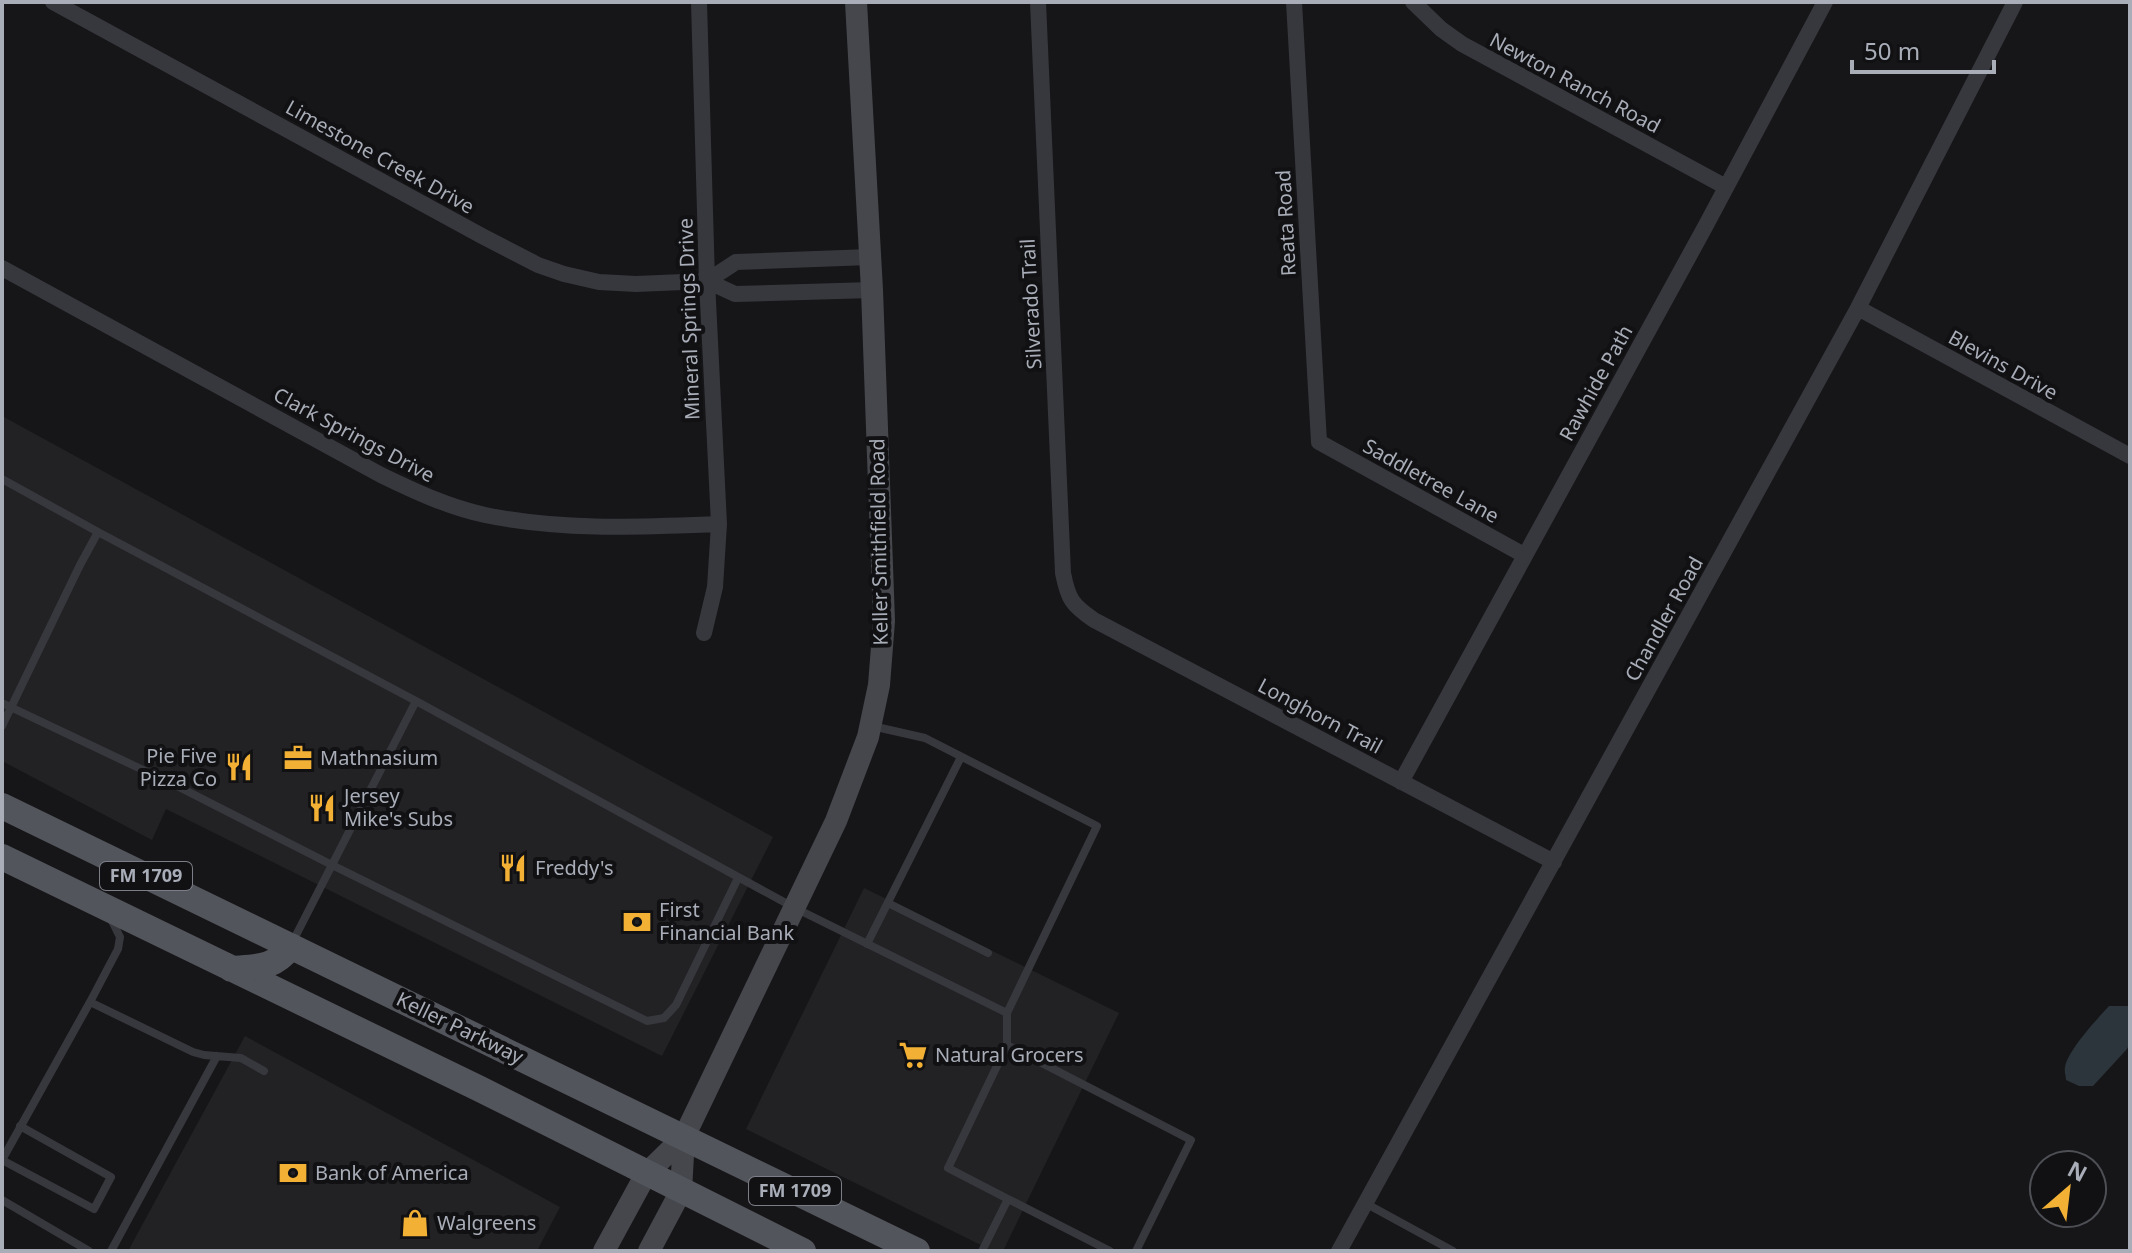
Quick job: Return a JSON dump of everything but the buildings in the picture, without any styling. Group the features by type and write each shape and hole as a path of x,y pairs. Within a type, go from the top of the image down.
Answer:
{"main road":[{"name":"Keller Smithfield Road","path":"684,1137 836,821 871,726 879,685 884,621 872,290 856,2"},
{"name":"Keller Parkway","path":"2,806 917,1251"},
{"name":"FM 1709","path":"2,857 480,1089 803,1251"},
{"path":"231,969 264,967 283,957 291,946"},
{"path":"604,1251 646,1174 684,1137"},
{"path":"649,1251 681,1191 684,1137"}],"street":[{"name":"Limestone Creek Drive","path":"53,2 538,265 599,282 707,281 735,294 872,290"},
{"name":"Mineral Springs Drive","path":"699,2 707,281 719,524 715,587 704,633"},
{"name":"Silverado Trail","path":"1038,2 1063,573 1071,602"},
{"name":"Reata Road","path":"1294,2 1319,442"},
{"name":"Newton Ranch Road","path":"1413,2 1462,44 1726,187"},
{"name":"Rawhide Path","path":"1401,782 1825,2"},
{"name":"Chandler Road","path":"1339,1251 1858,308 2015,2"},
{"name":"Limestone Creek Drive","path":"707,281 736,262 870,257"},
{"name":"Clark Springs Drive","path":"2,268 381,475 429,498 483,515 549,525 719,524"},
{"name":"Blevins Drive","path":"1858,308 2130,456"},
{"name":"Saddletree Lane","path":"1319,442 1524,555"},
{"name":"Longhorn Trail","path":"1071,602 1094,620 1554,862"}],"lane":[{"path":"2,479 738,878 1007,1013"},
{"path":"2,726 6,706 98,532"},
{"path":"291,946 416,701"},
{"path":"6,706 181,788 647,1021 664,1018 676,1005 738,878"},
{"path":"871,726 925,738 1097,826 1007,1013 1007,1045 948,1168 1110,1251"},
{"path":"867,944 961,757"},
{"path":"888,903 988,953"},
{"path":"20,1126 111,1177 94,1209 2,1160 20,1126 90,1002 118,949 120,937 106,908"},
{"path":"90,1002 193,1052 241,1058 264,1071"},
{"path":"1007,1045 1191,1140 1136,1251"},
{"path":"111,1251 217,1056"},
{"path":"982,1251 1008,1199"},
{"path":"2,1200 89,1251"},
{"path":"1365,1203 1441,1248 1453,1251"}],"shaded area":[{"path":"2,416 773,837 662,1056 166,809 152,840 2,761"},
{"path":"864,888 1119,1013 1003,1251 993,1251 746,1129"},
{"path":"2109,1006 2130,1006 2130,1043 2127,1049 2093,1086 2079,1086 2066,1080 2067,1060"},
{"path":"245,1036 560,1207 537,1251 128,1251"}],"place":[{"name":"Mathnasium","path":"298,758"},
{"name":"Pie Five Pizza Co","path":"239,767"},
{"name":"Jersey Mike's Subs","path":"322,808"},
{"name":"Freddy's","path":"513,868"},
{"name":"First Financial Bank","path":"637,922"},
{"name":"Natural Grocers","path":"913,1055"},
{"name":"Bank of America","path":"293,1173"},
{"name":"Walgreens","path":"415,1223"}]}
